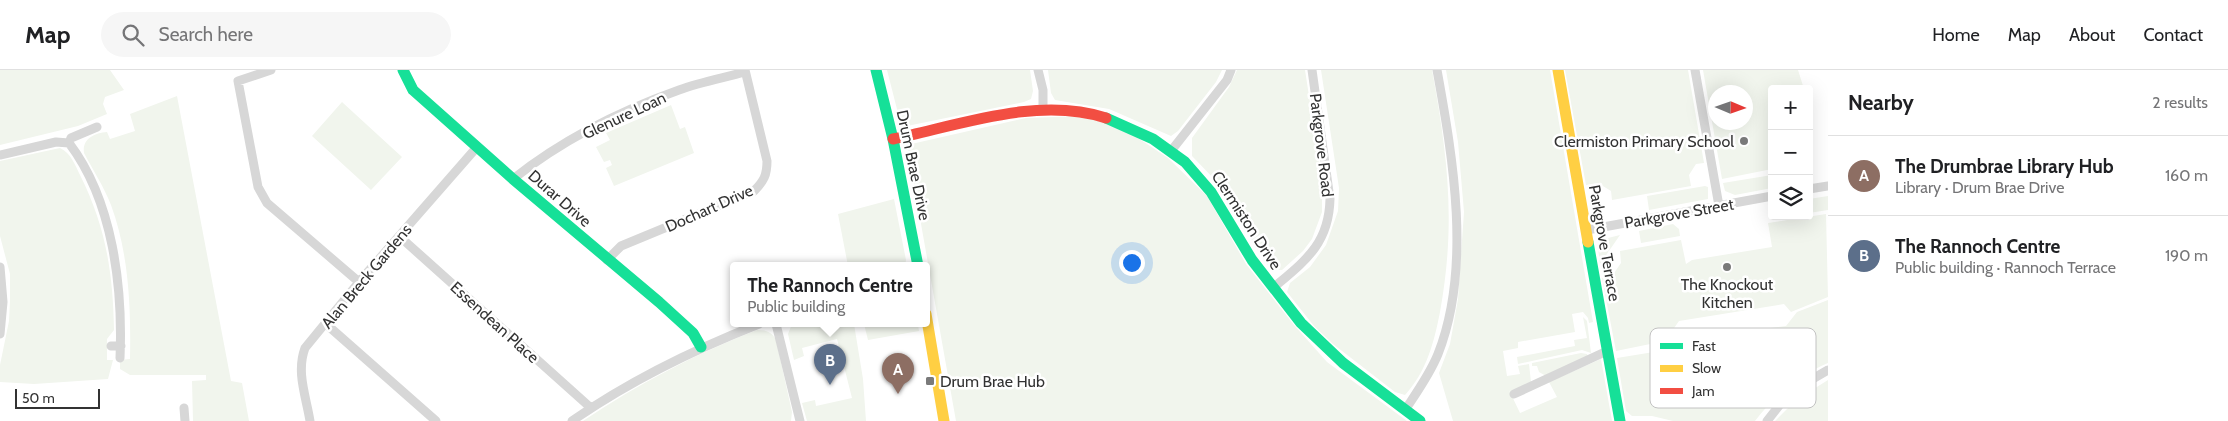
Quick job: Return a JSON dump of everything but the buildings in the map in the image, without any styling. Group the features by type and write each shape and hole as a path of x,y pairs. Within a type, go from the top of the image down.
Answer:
{"street":[{"path":"271,70 238,81 258,187 266,203 359,282"},
{"name":"Durar Drive","path":"403,70 413,90 513,179 693,333 702,346"},
{"name":"Drum Brae Drive","path":"876,70 893,138 917,262"},
{"path":"1038,70 1043,90 1044,110"},
{"path":"1171,151 1227,80 1231,70"},
{"name":"Parkgrove Road","path":"1273,288 1313,252 1323,235 1329,211 1330,199 1312,70"},
{"path":"1406,410 1429,373 1438,353 1446,328 1455,270 1456,190 1437,70"},
{"name":"Parkgrove Terrace","path":"1558,70 1620,421"},
{"path":"1695,70 1719,206"},
{"name":"Glenure Loan","path":"513,179 535,160 576,137 638,107 680,90 745,71"},
{"name":"Dochart Drive","path":"607,260 621,246 754,191 768,175 767,161 745,71"},
{"name":"Clermiston Drive","path":"893,138 1022,111 1079,111 1133,127 1171,151 1197,174 1212,192 1252,260 1300,321 1333,357 1420,421"},
{"path":"69,143 71,138 97,126"},
{"path":"0,156 56,142 69,143"},
{"path":"69,143 87,174 105,217 111,240 120,298 120,358"},
{"name":"Alan Breck Gardens","path":"310,421 301,372 301,360 305,348 359,282 477,147"},
{"path":"1813,188 1828,186"},
{"name":"Parkgrove Street","path":"1587,230 1768,197"},
{"name":"Essendean Place","path":"399,236 591,408"},
{"path":"0,267 3,302 0,334"},
{"path":"326,324 436,421"},
{"path":"572,421 644,376 702,346 751,327"},
{"path":"777,327 800,421"},
{"path":"928,327 944,421"},
{"path":"111,346 121,346"},
{"path":"1514,394 1607,351"},
{"path":"1816,377 1828,370"},
{"path":"184,408 184,421"},
{"path":"1767,421 1777,408"}],"shaded area":[{"path":"0,70 110,70 124,90 105,97 103,104 107,114 78,126 0,145"},
{"path":"887,70 1030,70 1033,91 1031,99 1024,102 907,126 900,121"},
{"path":"1048,70 1222,70 1216,82 1178,131 1171,136 1109,109 1055,100 1051,93"},
{"path":"1237,70 1305,70 1322,181 1322,212 1312,239 1303,251 1282,270 1273,270 1264,261 1218,183 1192,156 1192,138 1229,87"},
{"path":"1321,70 1432,70 1446,162 1449,220 1448,249 1440,312 1432,345 1419,376 1405,395 1395,392 1333,344 1314,326 1287,292 1290,283 1310,267 1326,245 1338,211 1339,188"},
{"path":"1446,70 1550,70 1593,322 1589,323 1588,318 1583,312 1572,314 1575,332 1518,342 1518,348 1503,351 1507,376 1520,374 1518,366 1529,364 1531,382 1511,393 1509,390 1520,413 1557,397 1549,382 1601,359 1612,421 1453,421 1439,373 1450,344 1458,299 1464,212 1458,142"},
{"path":"1565,70 1688,70 1704,163 1696,164 1689,175 1691,186 1612,200 1611,191 1598,183 1586,185"},
{"path":"1703,70 1798,70 1803,85 1768,85 1768,170 1722,179 1713,130 1753,130 1753,85 1708,85 1708,99"},
{"path":"177,96 231,381 242,383 249,421 193,421 192,381 206,380 206,375 130,375 120,369 120,360 130,359 128,281 122,243 111,205 84,153 84,148 87,140 93,135 107,132 110,139 135,131 130,114"},
{"path":"342,102 402,157 371,190 312,136"},
{"path":"671,105 680,129 685,127 694,153 614,186 606,168 612,165 610,160 604,162 596,147 610,140 606,133"},
{"path":"1083,116 1129,132 1168,158 1207,196 1246,264 1294,325 1327,362 1407,421 956,421 930,275 930,262 928,262 907,145 1026,118"},
{"path":"60,148 70,156 74,163 89,194 102,232 110,270 114,330 107,339 107,360 113,360 108,379 34,384 0,382 0,365 9,321 10,274 0,236 0,161"},
{"path":"1768,176 1768,189 1735,195 1725,191 1723,183"},
{"path":"1708,187 1708,199 1649,210 1647,196"},
{"path":"1828,196 1828,210 1813,212 1813,198"},
{"path":"894,199 906,262 847,262 838,214"},
{"path":"1826,214 1828,297 1791,312 1784,304 1679,321 1674,328 1650,328 1650,344 1616,351 1602,278 1612,276 1621,263 1620,251 1681,240 1686,264 1692,260 1772,247 1768,223 1787,220 1813,220 1813,216"},
{"path":"1673,224 1679,229 1680,236 1641,243 1639,231"},
{"path":"1620,235 1600,264 1598,248 1600,240"},
{"path":"1828,300 1828,363 1816,369 1816,328 1771,328 1786,326 1797,312"},
{"path":"1583,317 1587,321 1591,353 1582,350 1518,364 1517,357 1575,346 1574,340 1587,338"},
{"path":"791,327 854,327 863,379 866,421 807,421 802,403 815,400 816,406 852,398 837,339 802,348 804,356 794,360 788,334"},
{"path":"865,327 918,327 919,331 868,340"},
{"path":"757,330 768,332 776,340 792,412 791,421 583,421 667,371 711,349"},
{"path":"1581,353 1588,356 1546,376 1539,372 1537,366 1532,366 1532,363"},
{"path":"1650,353 1650,408 1766,408 1755,421 1673,421 1652,416 1632,416 1626,411 1617,358"},
{"path":"1828,380 1828,421 1775,421 1788,408 1816,408 1816,388"}],"traffic: fast":[{"path":"403,70 413,90 513,179 659,302 693,333 701,347"},
{"path":"876,70 893,139 917,262"},
{"path":"1106,118 1153,139 1185,162 1211,192 1252,260 1301,323 1343,363 1420,421"},
{"path":"1588,242 1620,421"}],"traffic: slow":[{"path":"1558,70 1588,242"},
{"path":"928,327 944,421"}],"traffic: jam":[{"path":"893,139 972,120 1026,111 1080,112 1106,118"}],"place":[{"name":"Clermiston Primary School","path":"1744,141"},
{"name":"The Knockout Kitchen","path":"1727,267"},
{"name":"Drum Brae Hub","path":"930,381"},
{"name":"The Rannoch Centre","path":"830,385"},
{"name":"The Drumbrae Library Hub","path":"898,394"}]}
